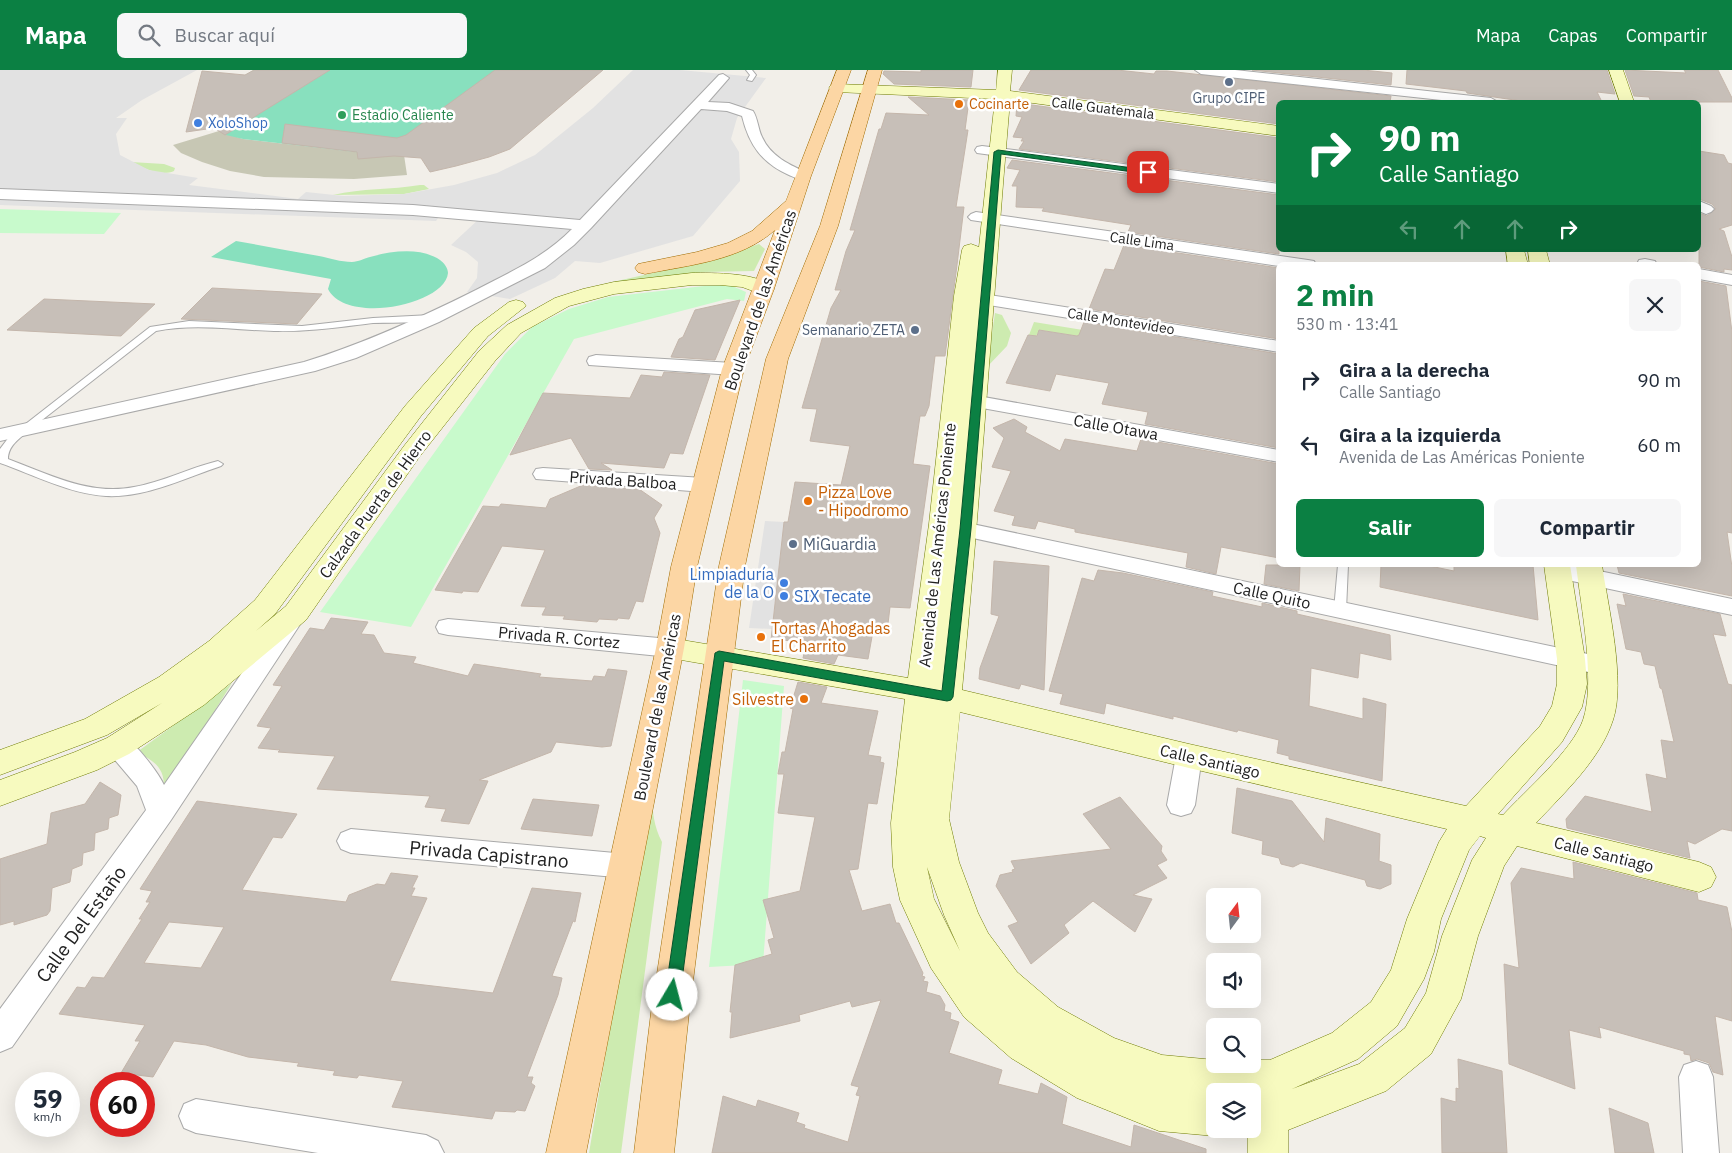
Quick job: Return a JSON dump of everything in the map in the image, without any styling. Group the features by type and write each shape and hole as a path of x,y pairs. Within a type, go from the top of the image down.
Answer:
{"main road":[{"path":"654,1153 671,1004 732,566 776,359 829,226 875,70"},
{"name":"Boulevard de las Américas","path":"566,1153 670,648 684,567 733,369 840,79"},
{"path":"648,275 747,242 762,232 794,202"}],"street":[{"name":"Avenida de Las Américas Poniente","path":"993,70 996,95 965,400 965,529 934,694 907,823 910,866 917,900 959,950 1045,1018 1104,1052 1162,1074 1221,1080 1271,1079"},
{"name":"Avenida de Las Américas Poniente","path":"996,95 1005,70"},
{"path":"1201,70 1473,100"},
{"path":"1603,70 1612,100"},
{"path":"1616,70 1626,100"},
{"path":"0,435 308,367 382,342 433,318 539,264 568,242 723,78"},
{"name":"Calle Guatemala","path":"840,79 869,90 996,95 1276,130"},
{"path":"699,105 728,107 748,114 756,143 767,156 786,169 803,176"},
{"path":"990,151 1276,189"},
{"path":"0,194 414,210 585,225"},
{"name":"Calle Lima","path":"984,218 1287,262"},
{"path":"1701,274 1732,280"},
{"name":"Calzada Puerta de Hierro","path":"0,763 107,737 194,697 296,613 382,494 487,356 514,329 537,314 562,302 648,275"},
{"name":"Calzada Puerta de Hierro","path":"0,793 86,762 107,737 169,685 219,648 266,607 413,411 481,332 500,317 520,304 546,292 574,283 648,275 745,282 764,289"},
{"name":"Calle Montevideo","path":"974,298 1276,346"},
{"path":"596,362 733,369"},
{"name":"Avenida de Las Américas Poniente","path":"965,400 942,524 934,694 933,819 942,862 961,914 959,950 977,1005 1024,1046 1091,1084 1159,1111 1206,1115"},
{"name":"Calle Otawa","path":"965,400 1276,455"},
{"name":"Privada Balboa","path":"543,474 704,485"},
{"path":"352,492 382,494"},
{"name":"Calle Quito","path":"942,524 1586,662"},
{"path":"1267,1138 1372,1078 1418,1041 1443,999 1460,936 1489,860 1509,830 1582,750 1598,720 1603,693 1586,662 1558,568 1590,571 1732,607"},
{"path":"1267,1138 1271,1079 1344,1046 1384,1014 1406,979 1416,952 1424,919 1456,842 1472,821 1551,734 1567,707 1572,684 1586,662 1590,571"},
{"name":"Calle Del Estaño","path":"0,1036 161,812 296,613"},
{"name":"Privada R. Cortez","path":"448,627 670,648"},
{"name":"Calle Santiago","path":"670,648 934,694 1189,756 1472,821 1698,877"},
{"path":"107,737 148,780 161,812"},
{"path":"1181,804 1189,756"},
{"name":"Privada Capistrano","path":"352,842 626,866"},
{"path":"1416,952 1451,967"},
{"path":"1696,1077 1701,1153"},
{"path":"196,1116 426,1153"}],"lane":[{"path":"749,70 753,75 750,80"},
{"path":"218,464 132,491 107,493 88,490 3,461 2,455 5,448 24,429 153,329 193,322 225,323 263,329 291,329 384,320 433,318"},
{"path":"1340,610 1343,567"}],"shaded area":[{"path":"0,70 197,70 142,100 116,118 127,118 116,134 120,155 149,170 198,178 189,185 298,199 306,192 344,196 404,194 454,185 497,173 535,155 593,108 633,70 680,70 766,78 737,118 731,139 739,152 740,181 693,236 600,263 575,261 555,278 510,299 467,292 477,278 478,262 466,252 451,245 480,218 440,215 436,221 0,205"},
{"path":"219,131 243,139 372,154 404,155 407,175 354,179 264,177 230,171 202,162 181,153 173,145"},
{"path":"765,521 784,522 772,629 749,628"}],"green space":[{"name":"Estadio Caliente","path":"254,70 550,70 372,154 243,139 226,135 217,127 190,131 191,115 199,102"},
{"path":"131,162 164,164 175,168 174,171 163,173"},
{"path":"424,185 429,189 404,194 333,195 355,191"},
{"path":"0,209 121,213 104,234 0,233"},
{"path":"236,241 348,262 387,253 406,251 424,253 440,260 446,266 448,273 443,284 431,294 413,302 394,307 373,308 354,306 338,300 328,289 331,279 211,257"},
{"path":"759,244 765,249 754,271 703,272 608,283 702,262"},
{"path":"730,285 746,292 744,301 727,299 574,339 411,627 320,612 505,354 532,327 569,309 608,297 704,286"},
{"path":"995,313 1002,315 1011,333 1007,346 987,367"},
{"path":"1034,322 1101,333 1077,336 1040,330 1036,336 1029,335"},
{"path":"743,680 784,686 763,964 709,967"},
{"path":"232,683 164,792 163,777 158,767 155,763 137,752"},
{"path":"653,771 652,798 655,825 662,842 621,1153 589,1153"}],"building":[{"path":"254,70 330,70 225,135 214,128 186,132 202,71 245,75"},
{"path":"495,70 603,70 510,149 489,157 430,172 421,158 394,156 358,159 357,152 282,143 285,124 397,138 406,135"},
{"path":"921,70 973,70 971,87 894,84 883,74 884,71 921,72"},
{"path":"1031,70 1117,70 1154,74 1156,71 1167,71 1391,96 1390,100 1276,100 1276,124 1019,90"},
{"path":"1252,70 1363,70 1392,73 1391,85"},
{"path":"1407,70 1607,70 1615,94 1597,92 1601,100 1514,100 1467,93 1466,91 1406,84"},
{"path":"1625,70 1686,73 1684,70 1718,70 1732,98 1732,102 1650,100 1649,97 1634,96"},
{"path":"908,97 969,100 965,130 968,130 956,207 964,207 957,265 945,356 935,356 929,406 925,416 920,416 913,464 930,466 910,608 890,607 887,632 873,631 868,659 838,655 834,664 803,658 807,641 771,640 784,522 788,522 795,482 841,485 850,446 810,441 817,409 802,408 831,308 841,290 835,290 846,251 855,230 850,230 879,129 881,129 886,113 929,115"},
{"path":"1017,103 1276,138 1276,182 1019,149 1024,141 1021,141 1023,138 1013,137 1022,117 1016,116"},
{"path":"1701,151 1724,155 1728,163 1732,164 1732,225 1719,229 1724,231 1732,257 1732,270 1724,269 1724,272 1701,267 1701,262 1699,262 1699,252 1701,252 1701,214 1707,216 1716,209 1712,204 1701,200"},
{"path":"1012,160 1276,195 1276,252 1279,252 1279,254 1128,232 1131,225 1042,211 1044,208 1016,207 1017,186 1012,186 1020,170 1007,168"},
{"path":"1124,245 1276,268 1276,339 1089,309 1105,269 1114,270"},
{"path":"1701,281 1726,286 1732,332 1732,533 1727,532 1732,567 1732,596 1619,573 1618,567 1701,567"},
{"path":"212,288 322,294 297,324 181,319"},
{"path":"44,299 155,304 121,336 7,330"},
{"path":"740,300 715,360 671,357 679,339 683,337 695,310"},
{"path":"1084,322 1276,354 1276,447 1145,424 1148,412 1102,404 1109,383 1056,374 1050,391 1006,383 1028,335 1037,336 1039,330 1079,335"},
{"path":"664,372 710,375 683,454 670,453 664,468 601,463 612,470 589,469 571,438 510,455 543,393 630,398 641,375 662,377"},
{"path":"1014,419 1027,427 1025,432 1060,451 1065,439 1137,451 1141,439 1276,463 1276,557 1221,547 1216,574 1186,567 1188,553 1075,532 1075,529 1038,521 1035,529 1012,525 1015,516 994,511 1011,471 992,467 1004,438 993,428"},
{"path":"583,485 639,489 662,505 654,518 660,533 643,602 636,601 629,619 599,619 597,622 563,619 565,616 542,615 546,607 521,606 545,550 502,546 478,592 463,591 462,593 435,590 483,506 499,507 501,504 546,508 550,499"},
{"path":"994,561 1049,566 1044,690 1021,684 1019,689 979,679 980,668 999,616 991,614"},
{"path":"1266,565 1300,567 1299,591 1264,584"},
{"path":"1381,567 1435,567 1454,571 1454,567 1533,567 1538,620 1380,587"},
{"path":"1098,570 1123,573 1213,592 1212,596 1262,607 1262,603 1297,611 1297,614 1390,635 1391,660 1360,653 1358,678 1311,668 1309,706 1363,719 1363,698 1386,704 1382,781 1289,759 1289,756 1277,753 1279,740 1238,730 1237,732 1173,716 1173,719 1106,703 1104,714 1060,704 1063,694 1049,691 1082,578 1094,581"},
{"path":"1623,594 1720,614 1726,636 1713,634 1728,684 1732,685 1732,831 1722,829 1695,844 1687,841 1690,858 1567,828 1566,819 1585,796 1652,812 1646,774 1667,779 1661,740 1674,742 1662,689 1660,688 1655,666 1644,664 1641,652 1626,649 1617,604 1626,606"},
{"path":"331,618 368,622 361,634 374,635 384,653 416,657 413,663 468,676 474,664 541,674 539,677 592,681 594,676 605,677 608,669 627,671 611,746 602,747 556,742 551,752 479,780 488,781 469,824 441,821 446,809 425,807 430,796 317,789 335,756 278,752 280,750 258,748 271,728 257,726 282,686 273,685 310,628 324,630"},
{"path":"798,682 827,687 821,703 878,711 868,755 881,757 880,762 884,763 877,804 868,803 858,869 849,870 862,911 890,904 896,923 899,923 923,973 922,976 925,977 923,981 928,982 926,992 940,996 945,1005 944,1011 951,1013 950,1019 959,1022 949,1053 1002,1070 998,1084 1038,1094 1041,1083 1067,1097 1062,1124 1131,1147 1134,1125 1206,1149 1206,1153 712,1153 723,1096 756,1107 758,1100 799,1113 796,1122 805,1125 804,1128 848,1142 860,1096 856,1095 859,1087 851,1085 881,1000 852,1007 850,1001 799,1015 800,1021 730,1038 732,1012 730,1012 735,965 772,954 768,940 774,938 763,900 800,891 815,817 778,813 784,774 778,774 782,752 785,752 793,709 790,708"},
{"path":"100,782 121,795 118,815 109,818 108,829 95,833 94,850 83,853 82,865 72,869 70,882 52,888 50,911 47,915 14,925 14,921 0,925 0,859 47,844 51,813 85,804"},
{"path":"1237,788 1292,801 1324,842 1326,818 1380,834 1379,861 1391,865 1391,884 1380,889 1367,886 1365,880 1301,863 1293,867 1281,864 1279,858 1262,854 1263,841 1232,833"},
{"path":"1120,797 1162,846 1161,851 1167,860 1157,865 1167,878 1133,895 1152,899 1135,932 1093,901 1064,925 1069,933 1031,964 1008,926 1018,922 996,886 1000,875 1013,872 1012,870 1015,869 1011,861 1111,849 1083,814"},
{"path":"533,799 599,805 592,836 521,829"},
{"path":"197,801 297,814 282,838 273,837 242,890 346,902 349,895 377,884 385,885 391,873 418,876 412,888 415,888 411,896 427,898 390,981 493,993 532,888 581,893 575,922 573,921 552,976 562,978 558,995 527,1077 533,1077 531,1083 535,1086 525,1111 495,1111 492,1119 392,1107 403,1081 359,1075 357,1078 333,1075 335,1071 297,1066 299,1063 248,1057 206,1045 174,1041 155,1074 155,1072 122,1072 140,1041 135,1041 145,1025 59,1014 77,987 85,988 92,977 104,978 142,919 139,919 150,902 146,902 152,891 140,889","holes":["169,922 224,927 201,968 144,963"]},
{"path":"1573,862 1697,893 1698,900 1727,907 1732,932 1732,1021 1715,1016 1723,1075 1713,1072 1709,1063 1697,1059 1691,1061 1690,1055 1684,1054 1684,1051 1599,1027 1601,1038 1569,1030 1575,1089 1509,1064 1504,964 1519,968 1511,883 1521,868 1574,879"},
{"path":"1458,1059 1502,1071 1507,1153 1442,1153 1441,1098 1456,1102 1456,1088 1459,1089"},
{"path":"1609,1108 1648,1123 1654,1153 1615,1153"}],"place":[{"name":"Grupo CIPE","path":"1229,82"},
{"name":"Cocinarte","path":"959,104"},
{"name":"Estadio Caliente","path":"342,115"},
{"name":"XoloShop","path":"198,123"},
{"name":"Semanario ZETA","path":"915,330"},
{"name":"Pizza Love - Hipodromo","path":"808,501"},
{"name":"MiGuardia","path":"793,544"},
{"name":"Limpiaduría de la O","path":"784,583"},
{"name":"SIX Tecate","path":"784,596"},
{"name":"Tortas Ahogadas El Charrito","path":"761,637"},
{"name":"Silvestre","path":"804,699"}],"route":[{"path":"672,995 719,656 921,690 947,697 965,529 998,152 1148,172"}]}
